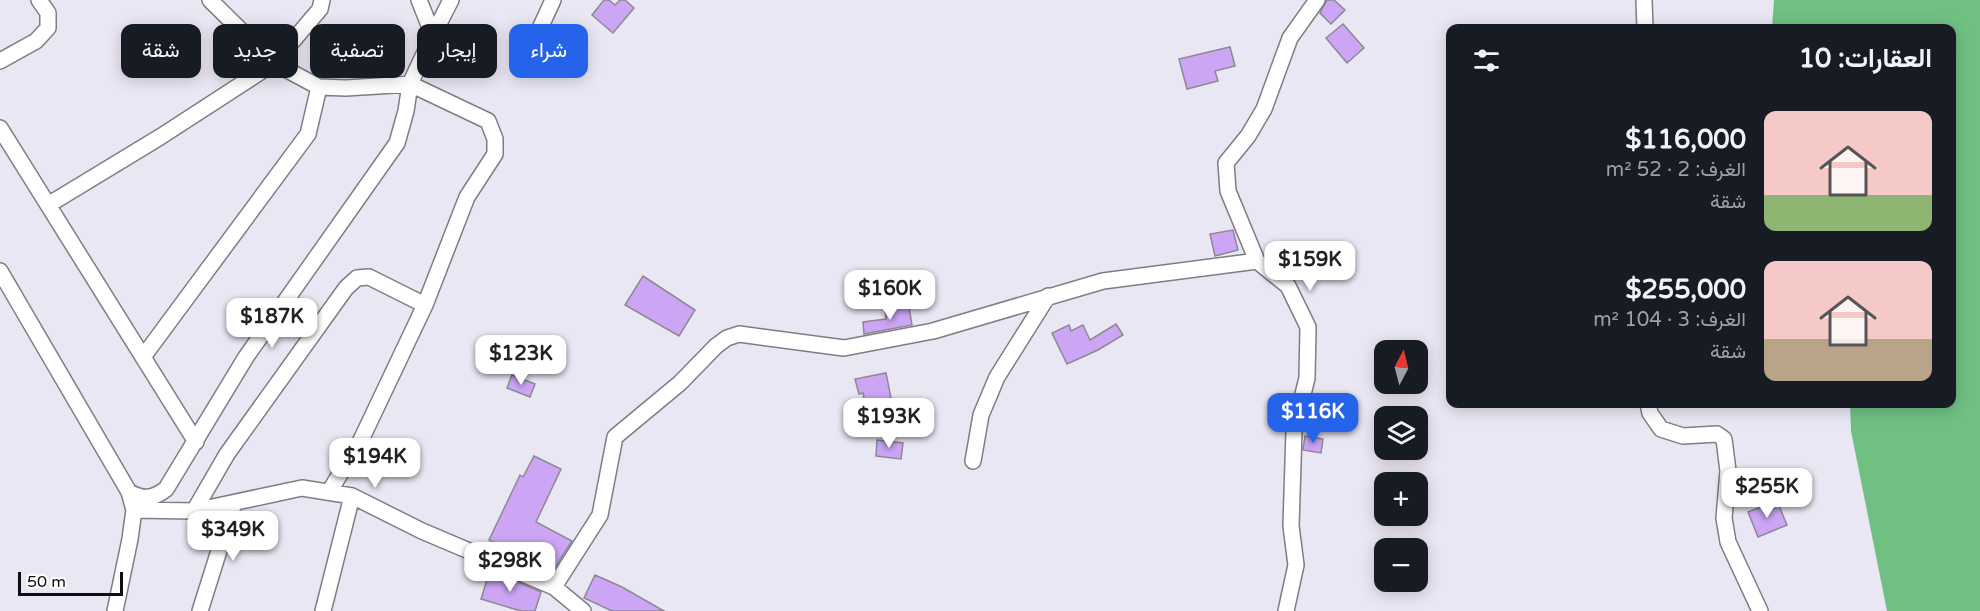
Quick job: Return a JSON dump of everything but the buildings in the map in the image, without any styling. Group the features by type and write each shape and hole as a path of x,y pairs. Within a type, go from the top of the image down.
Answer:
{"street":[{"path":"0,61 36,41 48,28 48,13 39,0"},
{"path":"210,0 234,24"},
{"path":"298,35 320,9 322,0"},
{"path":"419,0 429,24"},
{"path":"439,24 451,0"},
{"path":"542,24 553,0"},
{"path":"1286,611 1296,565 1291,526 1294,431 1307,378 1308,327 1288,286 1257,261 1228,191 1226,163 1248,136 1264,109 1290,38 1317,0"},
{"path":"1644,0 1645,24"},
{"path":"129,492 141,498 155,498 166,489 246,357 397,142 406,111 410,84 417,69"},
{"path":"298,76 319,87 346,88 410,84 488,121 495,139 495,154 467,197 425,305 361,440 329,492"},
{"path":"48,206 251,78"},
{"path":"143,357 308,134 319,87"},
{"path":"0,128 196,442"},
{"path":"554,587 600,515 615,437 680,382 727,338 739,334 844,348 933,331 1103,281 1257,261"},
{"path":"0,272 129,492 134,510 115,611"},
{"path":"194,511 227,454 346,288 357,278 369,277 425,305"},
{"path":"973,461 981,415 997,377 1048,296"},
{"path":"1649,408 1661,429 1683,436 1717,434 1724,439 1728,471 1724,518 1728,542 1760,611"},
{"path":"134,510 194,511 302,488 352,496 422,531 554,587 583,611"},
{"path":"323,611 352,496"},
{"path":"200,611 234,503"}],"green space":[{"path":"1774,0 1980,0 1980,611 1887,611 1851,431 1850,408 1956,408 1956,24 1772,24"}]}
